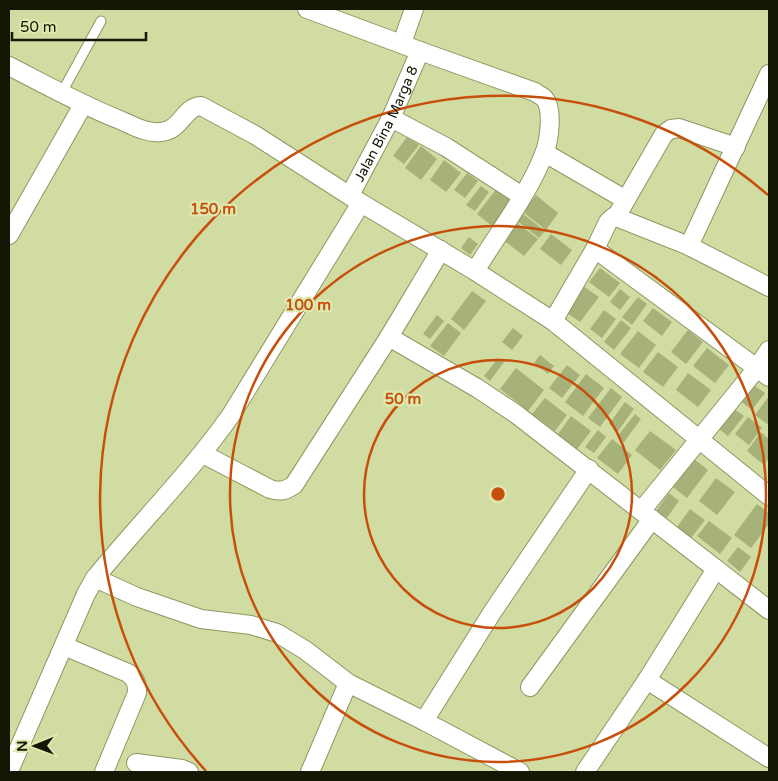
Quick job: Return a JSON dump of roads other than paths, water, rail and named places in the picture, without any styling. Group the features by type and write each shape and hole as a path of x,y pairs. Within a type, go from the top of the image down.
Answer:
{"street":[{"path":"307,9 534,92 544,98 548,105 549,127 544,153 522,196 475,271"},
{"path":"402,43 414,9"},
{"name":"Jalan Bina Marga 8","path":"9,771 86,594 95,578 203,454 230,415 355,199 420,51"},
{"path":"9,66 83,105 154,132 168,131 175,128 193,108 201,106 255,135 553,321 769,496"},
{"path":"689,246 769,74"},
{"path":"9,235 83,105"},
{"path":"391,118 446,148 522,196"},
{"path":"553,321 596,249 608,222 613,217 616,217 664,134 671,129 678,128 736,147"},
{"path":"544,153 626,200"},
{"path":"616,217 689,246 769,287"},
{"path":"596,249 763,372"},
{"path":"203,454 278,492 294,486 389,337 440,250"},
{"path":"389,337 485,393 516,414 769,610"},
{"path":"530,688 699,438 763,372 769,350"},
{"path":"424,721 492,611 589,469"},
{"path":"585,772 647,680 716,569"},
{"path":"95,578 137,597 201,619 250,625 277,633 305,650 348,683 520,772"},
{"path":"64,646 128,673 135,679 137,685 137,694 104,772"},
{"path":"647,680 769,758"},
{"path":"310,772 348,683"},
{"path":"136,763 182,769 189,772"}],"lane":[{"path":"61,94 101,21"}]}
